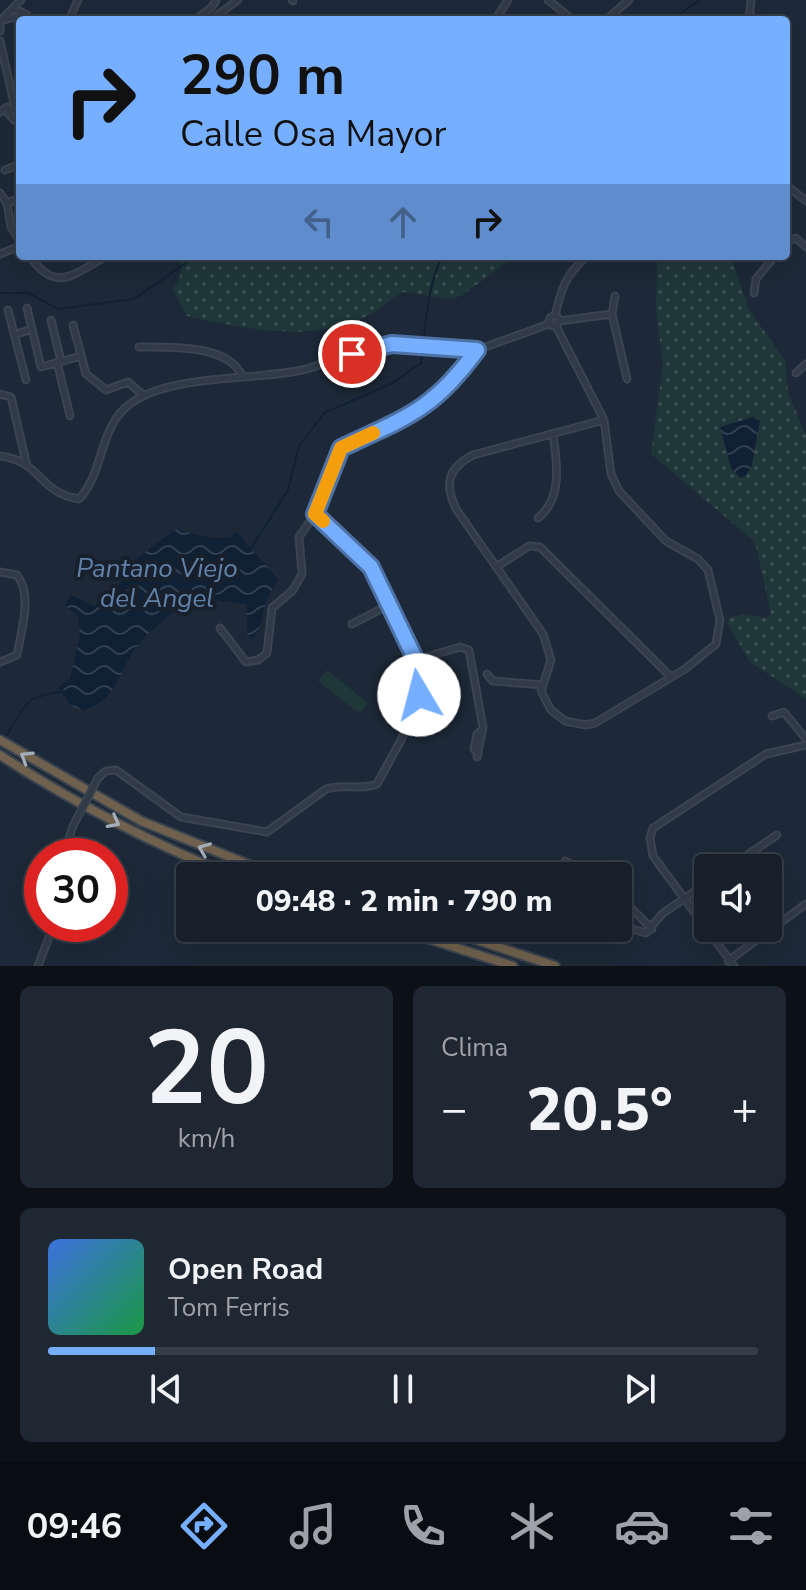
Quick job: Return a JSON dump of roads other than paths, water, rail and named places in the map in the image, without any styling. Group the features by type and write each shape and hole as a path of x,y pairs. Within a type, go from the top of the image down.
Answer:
{"highway":[{"path":"0,740 52,773 141,821 242,862"},
{"path":"0,755 46,785 133,833 200,862"},
{"path":"438,942 513,966"},
{"path":"483,942 555,966"}],"street":[{"path":"0,31 0,21 21,0"},
{"path":"200,16 216,0"},
{"path":"216,16 238,0"},
{"path":"548,0 568,16"},
{"path":"611,16 629,0"},
{"path":"0,11 27,15 22,16"},
{"path":"0,41 16,110"},
{"path":"5,170 16,166"},
{"path":"790,188 806,201"},
{"path":"0,193 7,203 16,236"},
{"path":"7,203 16,200"},
{"path":"32,260 38,269 53,279 70,277 99,260"},
{"path":"582,260 561,285 555,322 604,420 611,474 619,491 666,541 698,559 708,570 720,620 716,644 671,677 586,725 565,721 551,710 541,691 551,660 543,634 456,509 448,493 448,477 458,463 473,455 604,420"},
{"path":"754,293 756,279 772,260"},
{"path":"615,296 612,314 627,379"},
{"path":"27,308 41,367 81,356"},
{"path":"8,310 26,380"},
{"path":"0,394 11,397 26,462 60,496 79,499 91,486 112,427 124,409 143,395 241,374 302,370 392,344 477,350 555,322 612,314"},
{"path":"51,320 70,416"},
{"path":"73,325 86,374 106,390 128,382 143,395"},
{"path":"14,335 32,329"},
{"path":"139,347 203,350 237,368 241,374"},
{"path":"220,628 246,662 258,660 267,653 272,608 300,579 303,569 299,537 315,514 341,448 422,410 451,385 477,350"},
{"path":"796,373 806,364"},
{"path":"538,518 548,510 555,489 553,434"},
{"path":"0,456 26,462"},
{"path":"69,838 98,778 106,771 116,770 181,817 267,832 326,789 336,786 365,788 377,784 419,695 423,675 371,567 315,514"},
{"path":"496,567 529,546 540,547 671,677"},
{"path":"0,572 17,575 23,583 24,604 17,655 0,662"},
{"path":"352,624 389,605"},
{"path":"416,660 460,647 469,650 478,682 483,730 477,756"},
{"path":"487,674 493,681 543,685"},
{"path":"772,716 784,712 806,739"},
{"path":"806,745 766,754 750,763 668,816 653,828 650,838 653,856 731,964 806,904"},
{"path":"749,854 777,835"},
{"path":"632,929 646,933 662,914 694,891"},
{"path":"632,909 652,929"},
{"path":"38,966 47,942"}],"water":[{"path":"753,417 760,421 752,465 746,476 740,478 731,468 720,427"},
{"name":"Pantano Viejo del Angel","path":"176,529 212,538 230,538 236,531 279,580 268,597 257,634 252,640 247,634 247,604 187,597 137,646 104,700 83,711 70,705 58,687 70,679 80,634 78,616 65,606 70,594 94,606 118,587 132,562"}],"waterway":[{"path":"677,16 700,0"},
{"path":"0,293 28,293 58,309 134,299 190,260"},
{"path":"254,260 260,260"},
{"path":"250,550 288,490 299,446 324,413 393,383 421,363 430,296 440,260"},
{"path":"4,739 33,699 66,691"}]}
